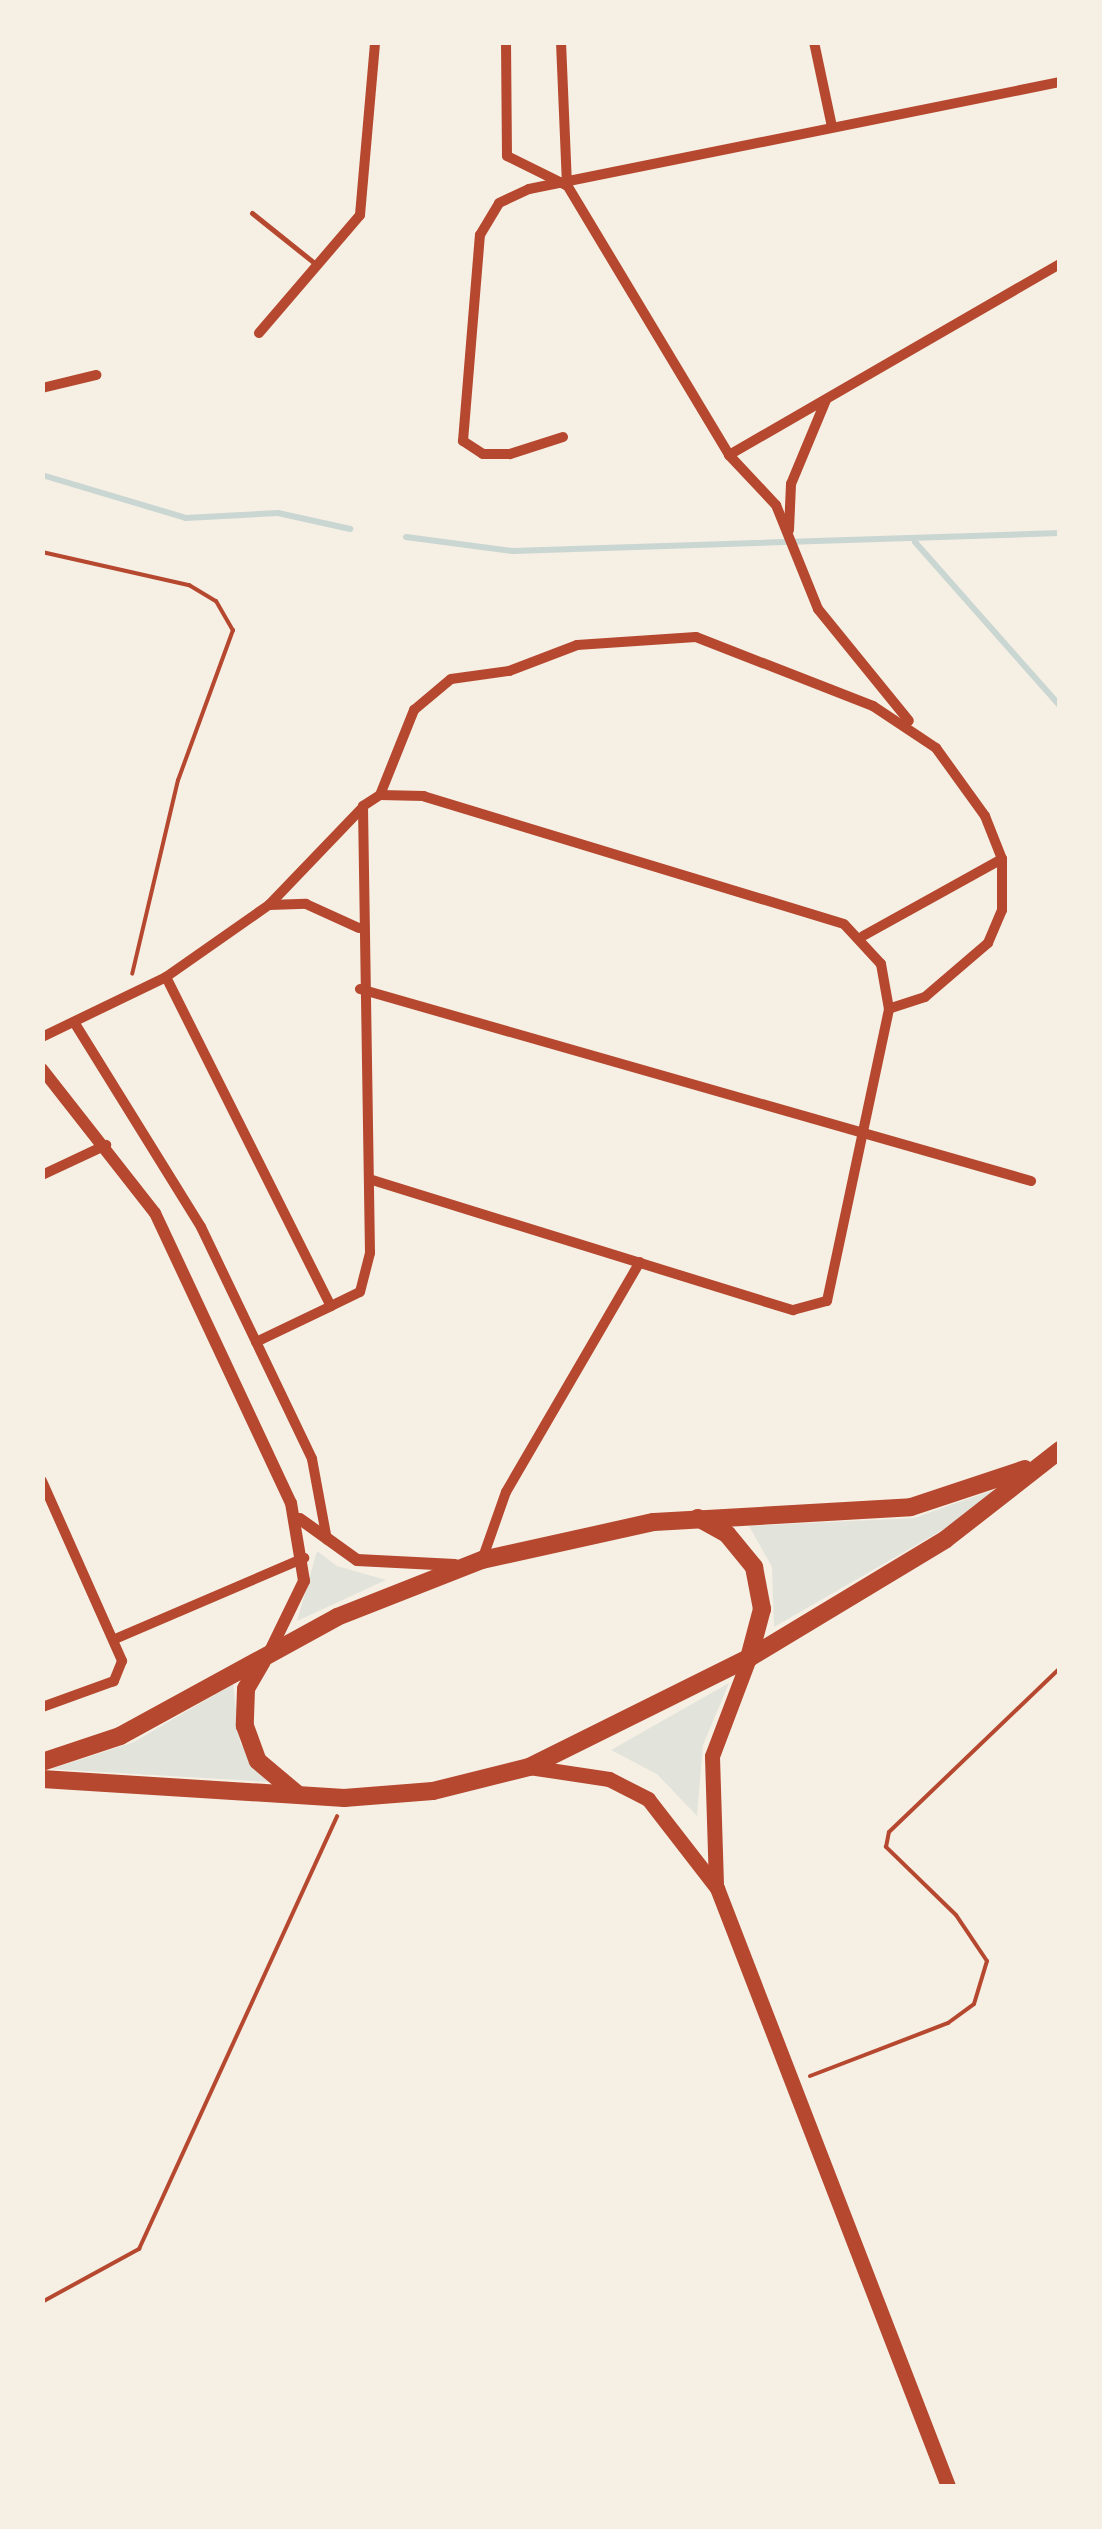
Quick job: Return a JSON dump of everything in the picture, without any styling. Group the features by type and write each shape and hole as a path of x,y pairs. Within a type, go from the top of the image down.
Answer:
{"main road":[{"path":"42,1779 344,1798 433,1790 529,1767 749,1658 946,1539 1060,1450"},
{"path":"42,1762 134,1729 268,1653 482,1560 697,1518 911,1507 1040,1464"},
{"path":"697,1518 727,1534 754,1567 762,1609 708,1788 717,1888 948,2486"},
{"path":"268,1653 246,1689 245,1726 258,1762 302,1796"},
{"path":"529,1767 609,1778 648,1799 717,1888"}],"street":[{"path":"259,333 317,265 366,196 375,42"},
{"path":"506,42 507,156 567,185"},
{"path":"561,42 567,185 729,455 789,532 828,625 964,784 1002,860 1002,910 988,943 926,997 889,1009"},
{"path":"814,42 832,127"},
{"path":"563,436 483,454 463,441 458,423 480,235 499,203 832,127 1060,82"},
{"path":"729,455 1060,264"},
{"path":"42,388 96,375"},
{"path":"789,532 790,484 826,399"},
{"path":"42,1037 166,977 269,906 364,806 380,795 414,710 451,678 508,671 577,645 696,637 913,725"},
{"path":"368,1179 794,1310 827,1301 889,1009 881,964 863,936 424,796 380,795"},
{"path":"256,1342 360,1292 370,1253 359,928 364,806"},
{"path":"863,936 1002,860"},
{"path":"269,906 306,904 359,928"},
{"path":"166,977 331,1306"},
{"path":"360,988 1031,1181"},
{"path":"74,1022 151,1139 256,1342 312,1459 328,1546"},
{"path":"42,1069 155,1213 291,1504 305,1557 298,1602 268,1653"},
{"path":"42,1175 106,1146"},
{"path":"291,1504 328,1546 401,1568 482,1560 506,1492 640,1262"},
{"path":"42,1481 122,1661 114,1681 42,1706"},
{"path":"115,1639 305,1557"}],"lane":[{"path":"252,213 317,265"}],"path":[{"path":"42,552 190,585 216,601 233,630 178,780 152,914 124,997"},
{"path":"792,2083 948,2023 974,2004 986,1961 956,1915 897,1861 890,1832 1060,1668"},
{"path":"42,2302 139,2249 344,1798"}],"shaded area":[{"path":"1016,1482 958,1521 774,1627 772,1567 749,1526 914,1518"},
{"path":"317,1551 337,1566 386,1580 297,1621"},
{"path":"729,1683 703,1745 697,1816 657,1774 611,1750"},
{"path":"233,1684 240,1743 272,1782 51,1769 134,1742"}],"waterway":[{"path":"42,475 186,518 278,513 350,529"},
{"path":"406,537 513,551 1060,533"},
{"path":"915,542 1060,706"}]}
